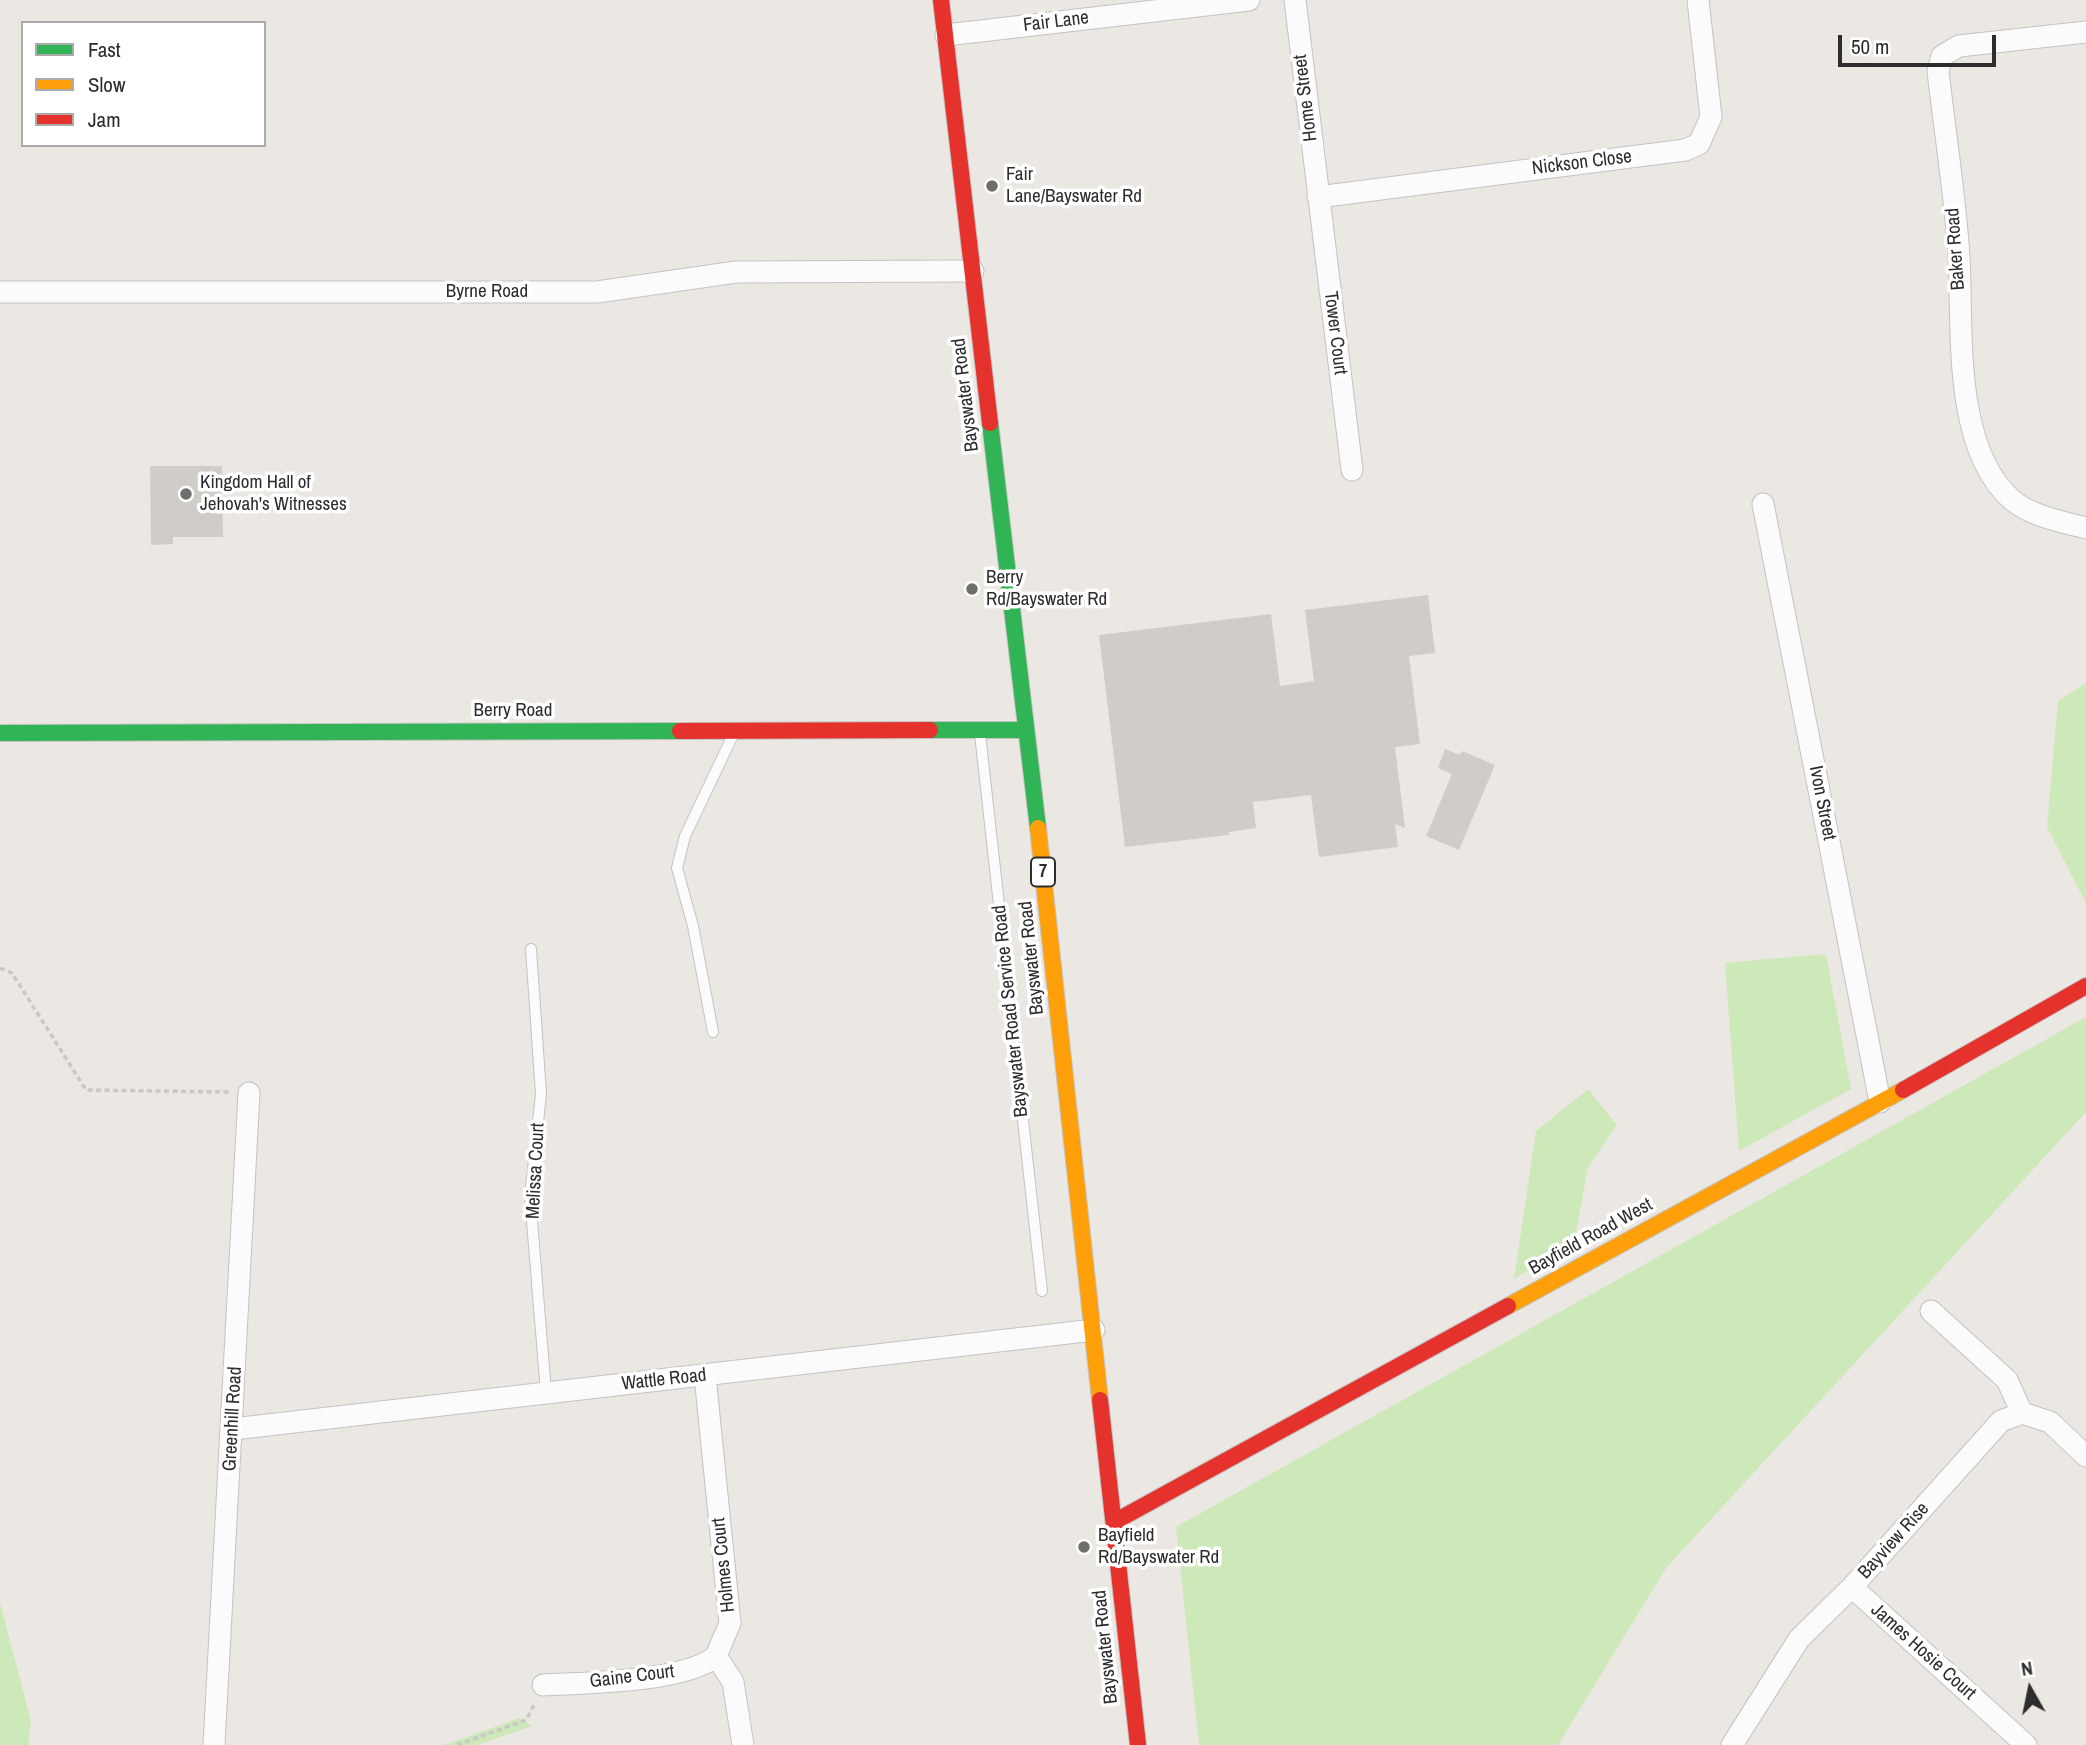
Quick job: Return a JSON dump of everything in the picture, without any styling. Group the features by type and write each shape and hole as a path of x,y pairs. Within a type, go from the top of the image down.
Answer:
{"street":[{"name":"Bayswater Road","path":"941,0 1094,1330 1138,1745"},
{"name":"Fair Lane","path":"946,35 1250,0"},
{"name":"Home Street","path":"1295,0 1318,197"},
{"name":"Nickson Close","path":"1318,197 1685,150 1699,144 1712,117 1698,0"},
{"name":"Baker Road","path":"2086,32 1959,46 1942,56 1938,71 1959,255 1962,378 1980,449 1992,473 2012,500 2054,520 2086,528"},
{"name":"Tower Court","path":"1318,197 1352,470"},
{"name":"Byrne Road","path":"0,292 597,292 736,272 973,271"},
{"name":"Ivon Street","path":"1763,504 1880,1102"},
{"name":"Berry Road","path":"0,733 1026,730"},
{"name":"Bayfield Road West","path":"1114,1522 1880,1102 2086,986"},
{"name":"Greenhill Road","path":"214,1745 249,1093"},
{"path":"1931,1311 2007,1380 2022,1413 2050,1422 2086,1456"},
{"name":"Wattle Road","path":"233,1429 1094,1330"},
{"name":"Holmes Court","path":"705,1376 730,1623 716,1656"},
{"name":"Bayview Rise","path":"1732,1745 1799,1639 1852,1587 2001,1421 2022,1413"},
{"name":"James Hosie Court","path":"1852,1587 2025,1745"},
{"path":"716,1656 733,1682 743,1745"},
{"name":"Gaine Court","path":"543,1685 696,1669 716,1656"}],"lane":[{"name":"Bayswater Road Service Road","path":"980,731 1042,1291"},
{"path":"713,1032 693,926 677,868 685,836 735,732"},
{"name":"Melissa Court","path":"531,949 541,1094 530,1197 546,1392"}],"path":[{"path":"0,968 12,973 86,1090 249,1093"},
{"path":"457,1745 526,1720 543,1685"}],"green space":[{"path":"2086,683 2086,903 2047,827 2058,701"},
{"path":"1826,954 1851,1089 1739,1151 1725,963"},
{"path":"2086,1017 2086,1112 1666,1568 1558,1745 1199,1745 1176,1527"},
{"path":"1588,1089 1617,1125 1588,1167 1574,1243 1514,1279 1536,1131"},
{"path":"0,1603 31,1721 28,1745 0,1745"},
{"path":"520,1718 532,1726 477,1745 444,1745"}],"building":[{"name":"Kingdom Hall of Jehovah's Witnesses","path":"150,466 222,466 223,537 173,537 173,544 151,545"},
{"path":"1428,595 1435,653 1409,656 1420,744 1395,747 1405,828 1395,824 1398,847 1319,857 1311,795 1253,802 1256,828 1229,832 1229,835 1125,847 1099,635 1271,614 1280,686 1314,681 1305,610"},
{"path":"1445,749 1460,755 1462,751 1495,765 1459,850 1426,836 1452,774 1438,768"}],"traffic: fast":[{"path":"990,423 1038,828"},
{"path":"930,730 1026,730"},
{"path":"0,733 680,731"}],"traffic: slow":[{"path":"1038,828 1100,1400"},
{"path":"1508,1306 1903,1090"}],"traffic: jam":[{"path":"941,0 990,423"},
{"path":"680,731 930,730"},
{"path":"1903,1090 2086,986"},
{"path":"1114,1522 1508,1306"},
{"path":"1100,1400 1138,1745"}],"place":[{"name":"Fair Lane/Bayswater Rd","path":"992,186"},
{"name":"Kingdom Hall of Jehovah's Witnesses","path":"186,494"},
{"name":"Berry Rd/Bayswater Rd","path":"972,589"},
{"name":"Bayfield Rd/Bayswater Rd","path":"1084,1547"}]}
